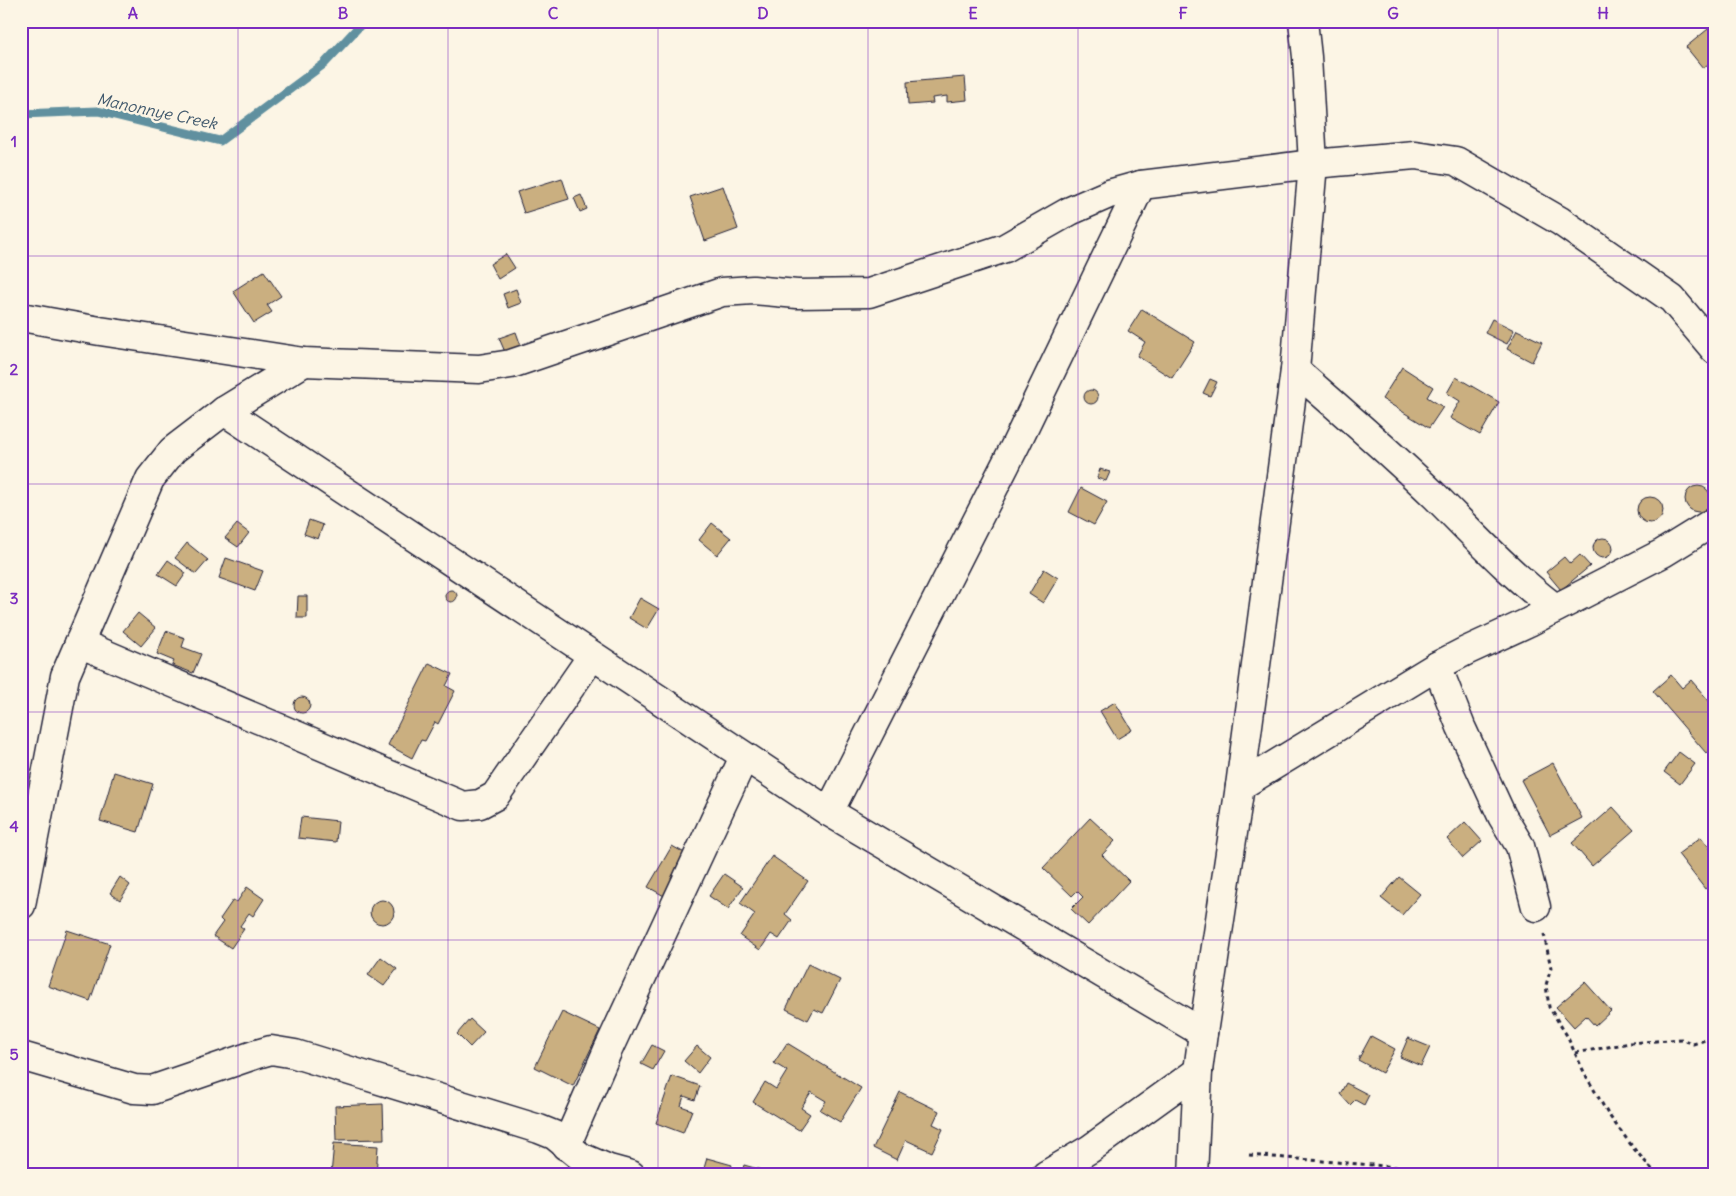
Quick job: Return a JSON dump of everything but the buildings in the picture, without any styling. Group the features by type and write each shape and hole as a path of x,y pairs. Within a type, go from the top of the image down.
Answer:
{"street":[{"path":"1193,1175 1198,1071 1240,786 1295,370 1313,164 1303,21"},
{"path":"21,317 304,362 479,369 511,364 722,292 754,290 797,294 869,293 1005,248 1070,211 1109,194 1141,185 1313,164 1415,155 1456,161 1560,221 1672,299 1715,350"},
{"path":"829,812 1016,444 1141,185"},
{"path":"21,905 65,676 150,479 174,450 224,411 304,362"},
{"path":"1295,370 1436,497 1484,546 1533,591 1555,608"},
{"path":"224,411 829,812 1203,1033"},
{"path":"1240,786 1437,666 1529,622 1663,553 1715,520"},
{"path":"79,643 463,806 480,804 495,796 592,656"},
{"path":"1437,666 1461,727 1502,816 1520,846 1536,907"},
{"path":"566,1146 607,1052 744,757"},
{"path":"21,1056 134,1089 152,1090 271,1050 295,1054 539,1129 554,1135 582,1157 609,1169 631,1175"},
{"path":"1046,1175 1090,1149 1198,1071"}],"path":[{"path":"1536,907 1551,968 1546,985 1549,1007 1566,1034 1608,1114 1634,1150 1657,1175"},
{"path":"1575,1054 1630,1043 1682,1039 1693,1044 1715,1036"},
{"path":"1249,1155 1397,1167 1435,1175"}],"waterway":[{"name":"Manonnye Creek","path":"21,114 98,111 220,141 324,64 364,21"}]}
